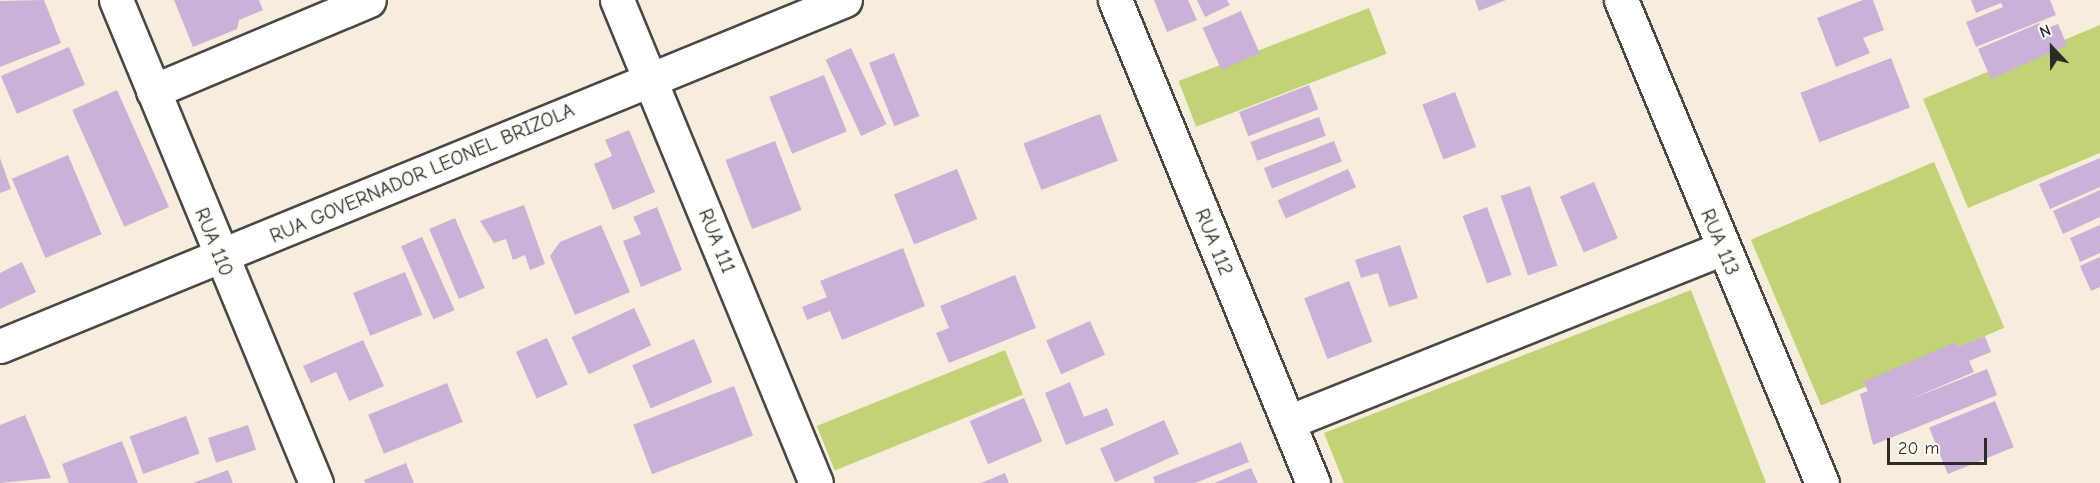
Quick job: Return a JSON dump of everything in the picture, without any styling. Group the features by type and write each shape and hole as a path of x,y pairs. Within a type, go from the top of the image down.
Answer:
{"street":[{"name":"RUA 110","path":"116,0 220,257 316,483"},
{"path":"153,91 369,0"},
{"name":"RUA 111","path":"617,0 816,483"},
{"name":"RUA GOVERNADOR LEONEL BRIZOLA","path":"0,346 845,0"},
{"name":"RUA 112","path":"1115,0 1313,483"},
{"name":"RUA 113","path":"1621,0 1821,483"},
{"path":"1288,422 1723,248"}],"green space":[{"path":"1369,8 1387,54 1196,127 1179,81"},
{"path":"2100,25 2100,153 1968,208 1923,99"},
{"path":"1934,162 2004,328 1821,405 1751,240"},
{"path":"1691,290 1766,483 1344,483 1324,433"},
{"path":"1005,350 1023,395 835,471 817,426"}],"building":[{"path":"44,0 61,43 0,67 0,1"},
{"path":"174,0 259,0 263,10 239,20 237,29 193,47"},
{"path":"1154,0 1188,0 1197,20 1167,32"},
{"path":"1197,0 1227,0 1230,5 1205,17"},
{"path":"1475,0 1506,0 1479,11"},
{"path":"1863,0 1873,0 1884,30 1863,38 1870,53 1836,67 1817,18"},
{"path":"1971,0 2050,0 2056,15 1976,47 1966,22 2003,7 2001,3 1976,13"},
{"path":"1241,11 1260,53 1221,70 1203,28"},
{"path":"2039,23 2042,30 2058,24 2067,45 1991,79 1978,49"},
{"path":"69,47 85,85 17,114 1,76"},
{"path":"851,48 886,124 861,136 826,60"},
{"path":"894,53 919,116 894,126 869,63"},
{"path":"1891,58 1910,107 1819,142 1800,93"},
{"path":"824,75 847,132 792,154 769,97"},
{"path":"1309,85 1318,109 1248,136 1239,112"},
{"path":"117,90 169,207 124,227 72,110"},
{"path":"1455,92 1476,147 1443,160 1422,105"},
{"path":"1100,114 1118,161 1041,190 1023,143"},
{"path":"1319,117 1326,136 1257,161 1250,142"},
{"path":"629,130 655,192 613,210 594,164 612,156 605,140"},
{"path":"775,141 802,210 752,229 726,160"},
{"path":"1334,141 1342,162 1272,188 1264,168"},
{"path":"68,155 102,234 45,258 12,179"},
{"path":"0,158 11,189 0,193"},
{"path":"2100,158 2100,187 2050,209 2039,184"},
{"path":"957,169 977,219 914,245 894,194"},
{"path":"1348,169 1356,187 1286,219 1278,200"},
{"path":"1594,182 1618,238 1584,253 1560,196"},
{"path":"1530,186 1557,265 1528,276 1501,196"},
{"path":"2100,190 2100,217 2063,234 2053,211"},
{"path":"524,205 545,264 530,270 525,255 513,260 506,239 494,243 480,221"},
{"path":"657,207 682,270 641,287 623,241 641,234 633,217"},
{"path":"1487,207 1512,275 1487,284 1463,216"},
{"path":"455,218 485,288 459,299 429,229"},
{"path":"601,225 630,292 575,315 550,256 560,242"},
{"path":"2100,225 2100,253 2080,262 2070,238"},
{"path":"422,237 455,310 434,319 401,246"},
{"path":"1400,245 1418,298 1389,307 1378,273 1361,278 1355,260"},
{"path":"903,248 925,306 842,340 830,311 807,320 802,307 827,297 820,281"},
{"path":"2100,257 2100,287 2091,291 2080,266"},
{"path":"22,262 36,292 0,309 0,273"},
{"path":"405,272 422,315 370,336 353,293"},
{"path":"1015,275 1036,328 949,363 936,333 949,328 940,306"},
{"path":"1349,281 1372,342 1327,359 1304,298"},
{"path":"634,308 651,345 589,374 571,337"},
{"path":"1090,321 1105,355 1061,374 1046,341"},
{"path":"1985,336 1991,352 1969,361 1974,372 1906,401 1987,369 1997,395 1873,445 1860,394 1868,391 1863,382 1956,342 1958,347"},
{"path":"547,338 568,385 537,398 516,352"},
{"path":"694,339 712,382 651,408 632,365"},
{"path":"363,340 384,386 349,401 336,372 311,383 303,366"},
{"path":"1070,382 1084,417 1107,408 1114,425 1066,445 1045,393"},
{"path":"447,383 463,422 384,454 368,415"},
{"path":"734,386 753,435 652,474 633,425"},
{"path":"1024,398 1042,441 988,464 970,421"},
{"path":"1995,401 2014,447 1948,474 1929,428"},
{"path":"25,415 51,478 0,483 0,425"},
{"path":"186,416 200,454 143,474 130,437"},
{"path":"1164,420 1179,454 1115,482 1100,448"},
{"path":"248,425 256,450 216,463 208,438"},
{"path":"122,441 138,483 69,483 62,464"},
{"path":"1241,442 1249,462 1195,483 1155,483 1153,477"},
{"path":"406,463 414,483 366,483 364,480"},
{"path":"1251,468 1258,483 1214,483"},
{"path":"228,470 233,483 193,483"},
{"path":"1005,473 1009,483 981,483"}]}
